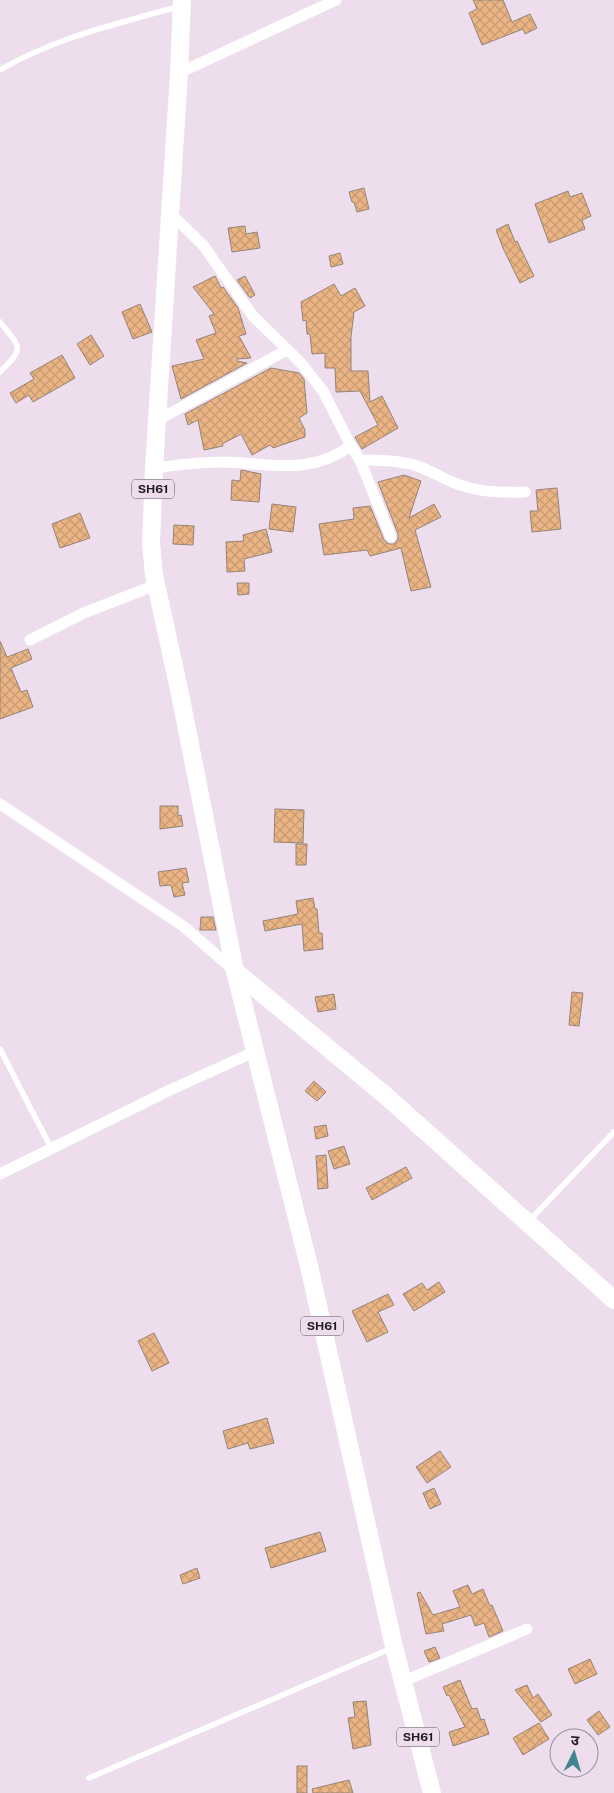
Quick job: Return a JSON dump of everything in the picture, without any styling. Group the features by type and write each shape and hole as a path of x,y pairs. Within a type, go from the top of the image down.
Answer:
{"main road":[{"name":"SH61","path":"182,3 154,468 151,542 156,585 179,689 235,971 312,1280 394,1647 432,1793"},
{"path":"235,971 386,1096 614,1300"}],"street":[{"path":"179,73 336,0"},
{"path":"170,213 202,245 252,316 300,362 323,391 360,460 391,537"},
{"path":"158,420 287,350"},
{"path":"154,468 221,462 300,466 328,459 351,446"},
{"path":"360,460 388,460 410,464 465,487 485,492 525,492"},
{"path":"30,640 86,612 156,585"},
{"path":"0,804 184,926 235,971"},
{"path":"0,1174 170,1090 256,1052"},
{"path":"404,1681 527,1630"}],"lane":[{"path":"0,70 23,56 64,39 182,3"},
{"path":"0,322 18,348 16,357 0,372"},
{"path":"0,1049 51,1148"},
{"path":"528,1223 614,1132"},
{"path":"89,1778 394,1647"}],"building":[{"path":"473,0 503,0 512,22 530,14 537,28 525,34 523,29 482,45 469,13 477,9"},
{"path":"364,188 369,209 357,212 349,192"},
{"path":"568,191 570,197 582,193 591,216 582,220 585,229 549,243 535,204"},
{"path":"508,224 515,242 517,241 534,276 520,283 496,230"},
{"path":"245,226 246,234 257,232 260,248 232,252 228,228"},
{"path":"340,253 343,264 331,267 329,256"},
{"path":"215,276 221,288 223,287 238,308 246,334 239,336 251,358 237,359 237,361 247,363 181,399 172,366 204,359 196,340 216,333 209,316 214,314 193,287"},
{"path":"245,276 255,295 250,298 237,280"},
{"path":"334,284 341,296 355,288 365,306 354,312 351,337 351,371 368,371 370,402 382,396 398,428 362,449 355,437 378,425 360,391 336,392 335,368 325,368 325,353 312,354 310,334 307,334 306,320 303,321 301,302"},
{"path":"140,304 152,332 133,339 122,312"},
{"path":"91,335 104,356 90,365 77,344"},
{"path":"62,355 75,378 33,402 29,395 16,403 10,393 34,379 30,373"},
{"path":"271,368 299,373 304,379 307,413 299,418 305,430 305,437 273,448 270,445 252,455 241,434 222,444 223,446 204,450 198,420 188,425 185,414"},
{"path":"241,470 261,474 259,502 231,500 232,480 240,481"},
{"path":"404,475 421,481 409,518 434,504 441,517 415,530 431,587 411,591 401,548 370,556 367,550 324,555 319,524 354,519 353,508 370,506 384,540 389,544 394,544 398,539 398,534 378,482"},
{"path":"557,488 561,529 532,532 530,511 538,511 536,490"},
{"path":"272,504 296,507 293,532 269,529"},
{"path":"80,513 90,538 60,548 52,524"},
{"path":"174,525 194,526 193,545 173,544"},
{"path":"266,529 272,552 244,559 245,571 227,572 226,542 244,541 243,535"},
{"path":"237,583 249,583 249,594 238,595"},
{"path":"0,641 7,657 28,649 32,659 11,668 21,692 27,690 33,707 0,719"},
{"path":"160,806 178,806 178,816 181,815 183,826 160,829"},
{"path":"275,809 304,810 303,843 274,842"},
{"path":"296,844 307,844 306,865 296,865"},
{"path":"186,868 189,882 182,883 185,895 174,897 171,885 160,886 158,872"},
{"path":"313,898 315,909 317,909 319,933 322,933 323,949 304,951 302,924 265,931 263,921 298,914 296,901"},
{"path":"201,917 213,917 216,930 200,930"},
{"path":"572,992 583,993 579,1026 569,1025"},
{"path":"334,994 336,1009 318,1012 315,997"},
{"path":"314,1081 326,1092 317,1101 305,1091"},
{"path":"326,1125 328,1136 316,1139 314,1127"},
{"path":"344,1146 350,1164 334,1169 328,1151"},
{"path":"326,1155 328,1188 318,1189 316,1156"},
{"path":"406,1167 412,1178 372,1200 366,1188"},
{"path":"439,1282 445,1292 414,1311 403,1294 422,1283 427,1290"},
{"path":"388,1294 394,1305 378,1312 388,1332 367,1342 352,1311"},
{"path":"154,1333 169,1363 152,1371 138,1341"},
{"path":"267,1418 274,1443 250,1449 248,1443 228,1449 223,1431"},
{"path":"440,1451 451,1467 427,1483 416,1467"},
{"path":"434,1488 441,1504 430,1509 423,1493"},
{"path":"320,1532 326,1551 271,1568 265,1548"},
{"path":"197,1568 200,1578 183,1584 180,1575"},
{"path":"468,1585 472,1594 483,1589 503,1631 489,1637 484,1623 475,1626 471,1615 442,1624 444,1631 426,1634 417,1593 420,1592 433,1615 460,1607 453,1591"},
{"path":"435,1647 440,1658 429,1662 424,1651"},
{"path":"590,1659 597,1674 575,1684 568,1669"},
{"path":"460,1680 472,1709 477,1708 481,1720 484,1719 489,1734 453,1746 449,1732 465,1727 443,1687"},
{"path":"527,1685 533,1698 538,1694 552,1715 541,1722 515,1690"},
{"path":"366,1701 371,1745 353,1749 348,1718 355,1717 353,1702"},
{"path":"599,1711 610,1727 599,1734 599,1728 593,1728 587,1720"},
{"path":"539,1723 549,1739 523,1755 513,1738"},
{"path":"297,1766 307,1766 307,1793 297,1793"},
{"path":"349,1780 353,1793 313,1793 312,1789"}]}
